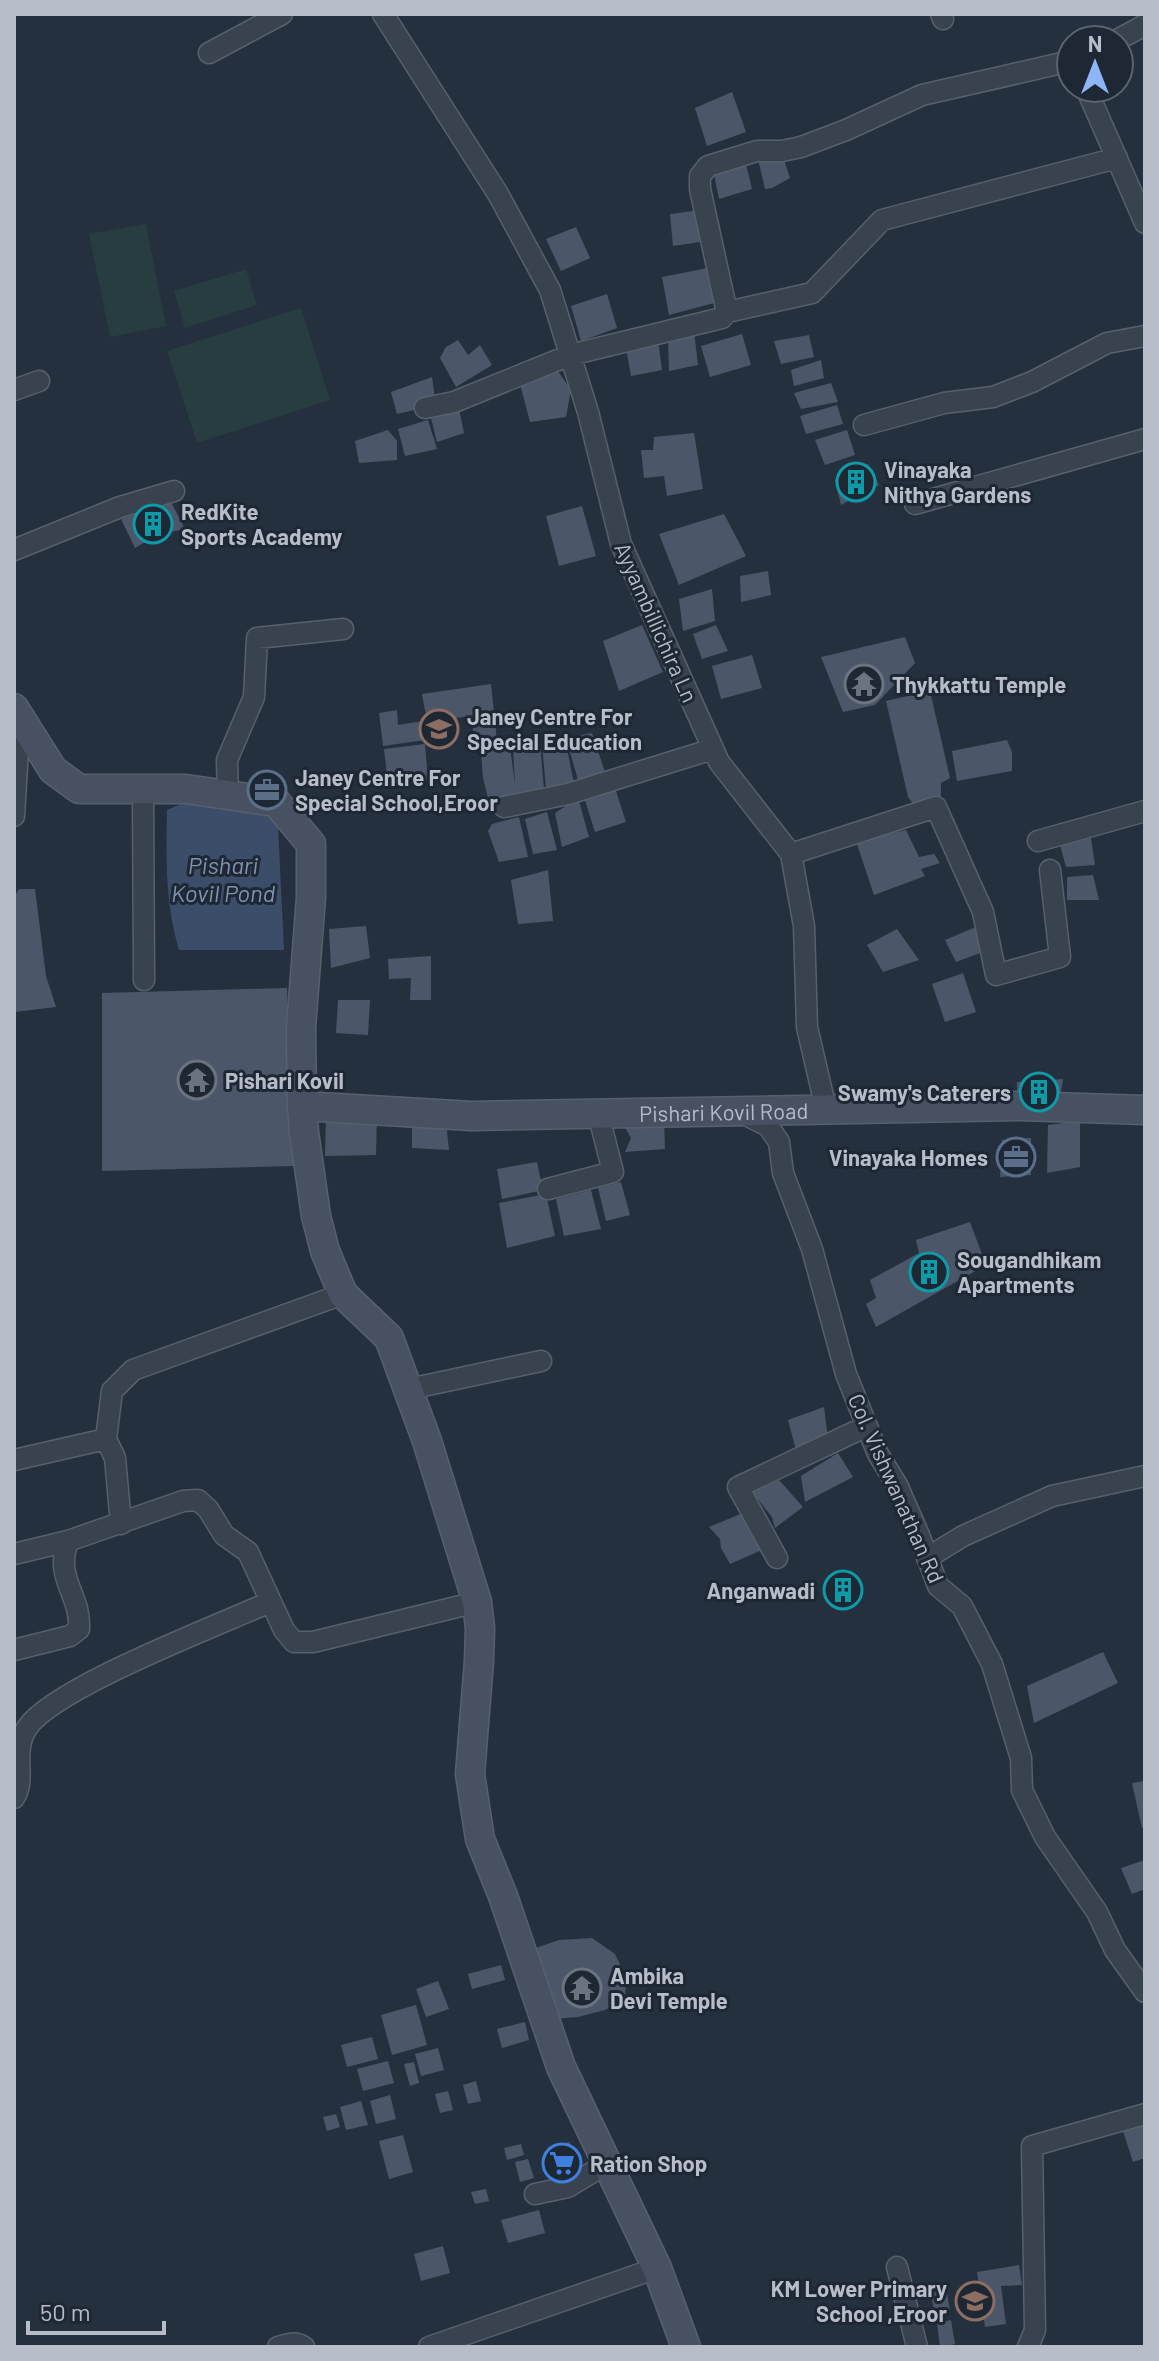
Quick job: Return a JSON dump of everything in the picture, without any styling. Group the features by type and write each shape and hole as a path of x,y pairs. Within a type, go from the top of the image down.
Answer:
{"street":[{"path":"209,53 282,14"},
{"name":"Ayyambillichira Ln","path":"383,14 498,194 550,290 588,412 621,544 719,762 791,854 804,926 807,1027 826,1109"},
{"path":"727,312 700,189 700,176 708,166 757,151 801,147 922,95 1055,65"},
{"path":"1093,104 1145,223"},
{"path":"425,408 454,402 570,355 715,320 727,312 812,293 882,220 1117,158"},
{"path":"864,425 944,403 993,397 1032,382 1107,343 1145,336"},
{"path":"14,390 39,381"},
{"path":"915,504 1145,439"},
{"path":"14,550 120,507 174,491"},
{"path":"228,796 227,760 254,697 257,638 343,629"},
{"path":"17,712 53,770 79,789 186,789 276,802 311,844 311,897 301,1028 302,1106 316,1216 325,1251 343,1294 389,1338 409,1389 477,1602 479,1661 470,1774 480,1839 561,2067 606,2164 629,2204 686,2347"},
{"path":"14,816 17,712"},
{"path":"504,807 568,794 713,749"},
{"path":"143,789 144,980"},
{"path":"791,854 936,807 983,912 996,975 1060,957 1050,870"},
{"path":"1038,841 1145,811"},
{"name":"Pishari Kovil Road","path":"302,1106 472,1116 1020,1106 1145,1110"},
{"name":"Col. Vishwanathan Rd","path":"733,1109 768,1126 779,1142 783,1173 812,1249 834,1334 867,1426 878,1454 897,1485 938,1586 962,1606 992,1664 1021,1758 1022,1790 1045,1837 1097,1912 1115,1950 1145,1992"},
{"path":"548,1189 613,1172 598,1113"},
{"path":"121,1524 115,1458 106,1439 112,1391 133,1370 343,1294"},
{"path":"409,1389 541,1361"},
{"path":"777,1558 738,1487 867,1426"},
{"path":"14,1460 106,1439"},
{"path":"927,1558 963,1536 1052,1496 1145,1476"},
{"path":"14,1554 68,1541 183,1501 198,1500 208,1509 224,1535 248,1552 284,1630 294,1642 313,1642 477,1602"},
{"path":"14,1650 70,1636 79,1629 80,1618 62,1569 62,1557 68,1541"},
{"path":"14,1798 19,1791 18,1750 26,1729 42,1710 106,1675 270,1602"},
{"path":"1028,2347 1035,2330 1032,2146 1145,2114"},
{"path":"535,2194 568,2187 606,2164"},
{"path":"897,2267 917,2347"},
{"path":"429,2347 657,2268"},
{"path":"278,2347 289,2343 304,2347"}],"green space":[{"path":"146,224 166,326 110,337 89,234"},
{"path":"246,269 257,305 185,328 174,291"},
{"path":"301,308 330,400 197,443 167,351"}],"water":[{"name":"Pishari Kovil Pond","path":"190,800 261,809 278,826 284,950 179,950 169,898 167,810"}],"building":[{"path":"732,92 746,132 707,146 695,108"},
{"path":"782,154 790,178 765,189 757,155"},
{"path":"745,160 752,189 719,199 713,170"},
{"path":"702,210 707,241 673,246 670,214"},
{"path":"576,227 590,258 561,271 546,239"},
{"path":"708,268 714,303 669,315 662,277"},
{"path":"607,294 617,328 581,341 571,306"},
{"path":"694,331 698,365 669,371 668,340"},
{"path":"742,334 751,365 710,377 701,346"},
{"path":"809,335 814,357 781,364 774,341"},
{"path":"458,340 468,355 480,345 492,365 456,387 440,358 446,347"},
{"path":"658,340 662,370 631,376 626,348"},
{"path":"821,360 824,378 794,386 791,370"},
{"path":"557,370 571,390 566,417 530,422 520,384"},
{"path":"432,377 436,405 397,414 391,392"},
{"path":"831,383 838,402 801,409 794,393"},
{"name":"Vinayaka Nithya Gardens","path":"837,405 843,424 806,434 800,416"},
{"path":"459,409 464,433 437,442 431,418"},
{"path":"428,420 437,449 405,456 398,429"},
{"path":"388,430 397,441 397,460 359,463 355,441"},
{"name":"Vinayaka Nithya Gardens","path":"847,430 855,455 825,465 815,440"},
{"path":"694,433 703,489 667,496 664,476 644,478 641,450 653,450 654,437"},
{"name":"Vinayaka Nithya Gardens","path":"868,464 879,485 841,505 835,480"},
{"name":"RedKite Sports Academy","path":"171,502 185,529 157,535 135,548 121,519 150,506"},
{"path":"582,506 596,556 559,566 546,516"},
{"path":"724,514 746,556 679,585 659,534"},
{"path":"768,571 771,595 741,602 740,576"},
{"path":"712,589 715,621 683,631 679,599"},
{"path":"642,625 663,672 619,691 603,641"},
{"path":"716,625 728,651 702,659 693,634"},
{"name":"Thykkattu Temple","path":"905,637 915,663 875,705 843,712 821,657"},
{"path":"752,655 762,688 721,699 712,666"},
{"name":"Janey Centre For Special Education","path":"491,684 497,741 474,744 472,716 427,721 422,694"},
{"path":"930,691 950,778 941,783 941,798 914,805 908,797 886,701"},
{"name":"Janey Centre For Special Education","path":"397,710 398,725 423,721 425,740 383,746 379,713"},
{"path":"592,733 605,772 578,780 566,738"},
{"path":"565,739 574,783 546,789 542,744"},
{"path":"1007,740 1012,752 1012,771 957,781 952,751"},
{"name":"Janey Centre For Special Education","path":"425,744 428,780 388,783 384,749"},
{"path":"540,744 544,789 489,802 481,752 510,747 515,784 513,748"},
{"path":"615,788 626,822 595,832 584,797"},
{"path":"579,801 589,837 562,847 555,813"},
{"path":"547,812 557,850 533,854 525,819"},
{"path":"519,817 528,857 499,862 488,831 492,824"},
{"path":"906,830 919,857 934,854 940,863 921,869 925,876 874,895 856,841"},
{"path":"1091,838 1095,865 1066,867 1060,845"},
{"path":"548,870 553,921 518,924 511,880"},
{"path":"1093,875 1099,900 1067,900 1067,877"},
{"path":"19,889 35,889 46,976 56,1007 14,1012 14,897"},
{"path":"983,924 988,950 956,962 945,940"},
{"path":"366,926 370,958 331,968 329,929"},
{"path":"897,929 919,960 883,972 867,945"},
{"path":"431,956 431,1000 410,1000 411,978 389,979 388,959"},
{"path":"963,973 976,1012 945,1022 932,984"},
{"name":"Pishari Kovil","path":"287,988 294,1166 102,1171 102,993"},
{"path":"338,1000 370,1000 368,1035 336,1033"},
{"name":"Swamy's Caterers","path":"1063,1079 1059,1104 1017,1101 1017,1082"},
{"path":"326,1114 377,1114 376,1155 325,1156"},
{"path":"664,1120 665,1149 625,1152 631,1138 622,1122"},
{"path":"1080,1121 1080,1167 1047,1173 1048,1125"},
{"path":"412,1122 446,1122 449,1150 412,1148"},
{"name":"Vinayaka Homes","path":"1031,1138 1031,1175 1000,1177 1002,1140"},
{"path":"537,1162 543,1190 502,1199 497,1169"},
{"path":"621,1182 630,1215 606,1221 598,1188"},
{"path":"591,1190 601,1229 564,1236 556,1199"},
{"path":"546,1194 555,1236 507,1248 499,1203"},
{"name":"Sougandhikam Apartments","path":"970,1222 986,1265 876,1327 866,1304 876,1298 870,1280 919,1253 916,1240"},
{"path":"824,1407 828,1439 796,1450 788,1420"},
{"path":"838,1453 853,1477 805,1502 801,1476"},
{"path":"779,1480 803,1507 775,1528 772,1517 752,1492"},
{"path":"743,1513 762,1550 730,1564 721,1548 720,1539 709,1527"},
{"name":"Anganwadi","path":"838,1575 858,1594 846,1604 828,1587"},
{"path":"1103,1652 1118,1683 1034,1723 1027,1686"},
{"path":"1145,1781 1145,1827 1142,1828 1132,1783"},
{"path":"1145,1860 1145,1889 1132,1894 1121,1868"},
{"name":"Ambika Devi Temple","path":"592,1938 615,1954 626,1977 625,1999 605,2010 552,2019 530,1950 559,1940"},
{"path":"501,1965 505,1980 472,1989 468,1974"},
{"path":"438,1981 449,2009 426,2017 416,1989"},
{"path":"416,2005 427,2045 392,2055 381,2015"},
{"path":"525,2022 529,2040 502,2048 497,2029"},
{"path":"372,2037 378,2059 347,2067 341,2045"},
{"path":"438,2048 444,2070 421,2076 415,2054"},
{"path":"388,2061 394,2083 363,2091 357,2069"},
{"path":"414,2062 419,2083 410,2086 404,2064"},
{"path":"476,2081 481,2101 468,2104 463,2085"},
{"path":"448,2091 453,2110 440,2113 435,2094"},
{"path":"390,2095 396,2119 376,2124 370,2101"},
{"path":"361,2101 368,2125 346,2130 340,2107"},
{"path":"336,2114 340,2127 327,2131 323,2117"},
{"path":"1145,2125 1145,2158 1133,2162 1122,2128"},
{"path":"403,2135 413,2172 389,2179 379,2141"},
{"name":"Ration Shop","path":"570,2142 577,2179 554,2185 548,2147"},
{"path":"521,2144 524,2155 507,2160 504,2148"},
{"path":"528,2159 534,2178 520,2182 515,2162"},
{"path":"486,2189 489,2201 475,2204 471,2192"},
{"path":"539,2210 545,2233 508,2243 501,2220"},
{"path":"443,2246 450,2273 421,2281 414,2254"},
{"path":"1019,2265 1022,2285 1001,2286 1006,2324 985,2327 977,2272"},
{"path":"946,2287 950,2311 934,2313 931,2290"},
{"path":"951,2320 955,2344 940,2347 937,2323"}],"place":[{"name":"Vinayaka Nithya Gardens","path":"856,482"},
{"name":"RedKite Sports Academy","path":"153,524"},
{"name":"Thykkattu Temple","path":"864,684"},
{"name":"Janey Centre For Special Education","path":"439,729"},
{"name":"Janey Centre For Special School,Eroor","path":"267,790"},
{"name":"Pishari Kovil","path":"197,1080"},
{"name":"Swamy's Caterers","path":"1039,1092"},
{"name":"Vinayaka Homes","path":"1016,1157"},
{"name":"Sougandhikam Apartments","path":"929,1272"},
{"name":"Anganwadi","path":"843,1590"},
{"name":"Ambika Devi Temple","path":"582,1988"},
{"name":"Ration Shop","path":"562,2163"},
{"name":"KM Lower Primary School ,Eroor","path":"975,2301"}]}
